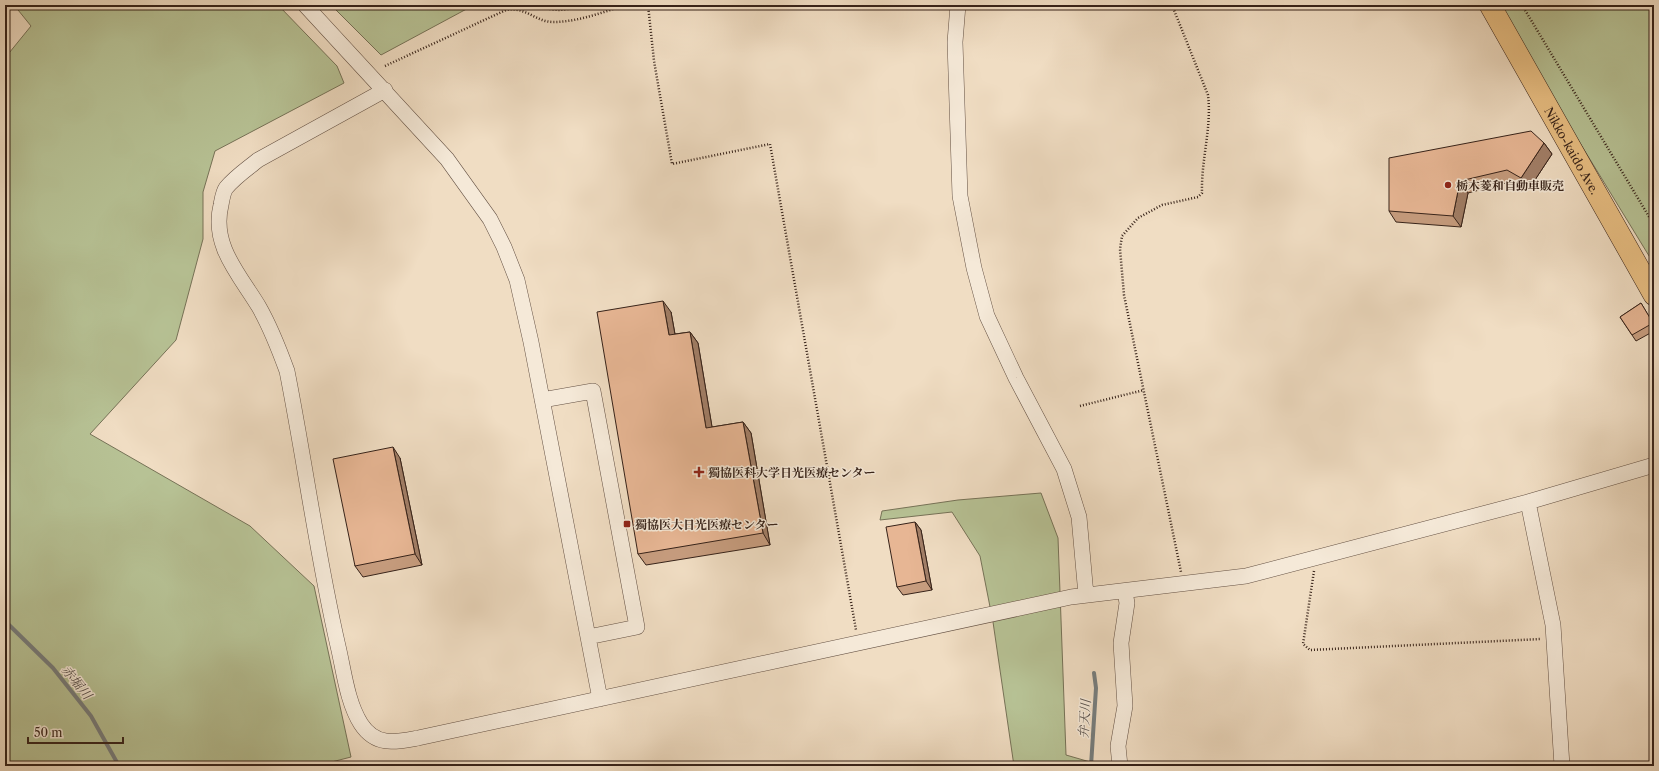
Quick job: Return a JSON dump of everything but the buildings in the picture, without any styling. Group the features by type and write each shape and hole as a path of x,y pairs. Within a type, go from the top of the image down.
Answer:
{"highway":[{"name":"Nikko-kaido Ave.","path":"1490,5 1654,295"}],"street":[{"path":"305,5 447,159 490,219 504,247 517,280 542,400 600,699"},
{"path":"958,5 955,42 960,196 974,268 987,316 1016,378 1064,469 1079,517 1086,595"},
{"path":"385,90 258,160 242,172 225,189 219,215 221,243 234,269 259,307 275,337 287,371 328,602 351,700 361,724 370,734 380,740 393,743 859,644 1071,597 1125,592 1150,587 1184,585 1246,576 1528,502 1654,465"},
{"path":"542,400 593,391 637,627 588,637"},
{"path":"1528,502 1553,625 1562,766"},
{"path":"1120,766 1118,746 1125,706 1121,643 1127,603 1125,592"}],"path":[{"path":"535,5 554,11 566,10 584,5"},
{"path":"385,66 506,10 514,8 524,10 544,21 553,22 578,19 626,5"},
{"path":"648,5 654,61 672,164 770,144 859,644"},
{"path":"1172,5 1208,95 1210,110 1202,175 1202,193 1198,197 1162,205 1138,218 1122,236 1120,249 1124,295 1184,585"},
{"path":"1522,5 1654,225"},
{"path":"1080,406 1144,390"},
{"path":"1316,558 1303,644 1310,650 1554,638"}],"green space":[{"path":"14,5 278,5 337,66 344,83 215,151 203,192 203,239 176,340 90,434 250,526 314,586 351,757 316,766 5,766 5,653 8,651 5,647 5,58 31,26"},
{"path":"331,5 474,5 381,55"},
{"path":"1500,5 1654,5 1654,264 1553,99"},
{"path":"1041,493 1058,538 1066,755 1104,766 1014,766 993,622 980,556 952,512 880,520 882,511 958,500"}],"waterway":[{"name":"赤堀川","path":"5,621 53,668 91,716 119,766"},
{"name":"弁天川","path":"1091,766 1096,688 1094,673"}],"place":[{"name":"栃木菱和自動車販売","path":"1448,185"},
{"name":"獨協医科大学日光医療センター","path":"699,472"},
{"name":"獨協医大日光医療センター","path":"627,524"}]}
